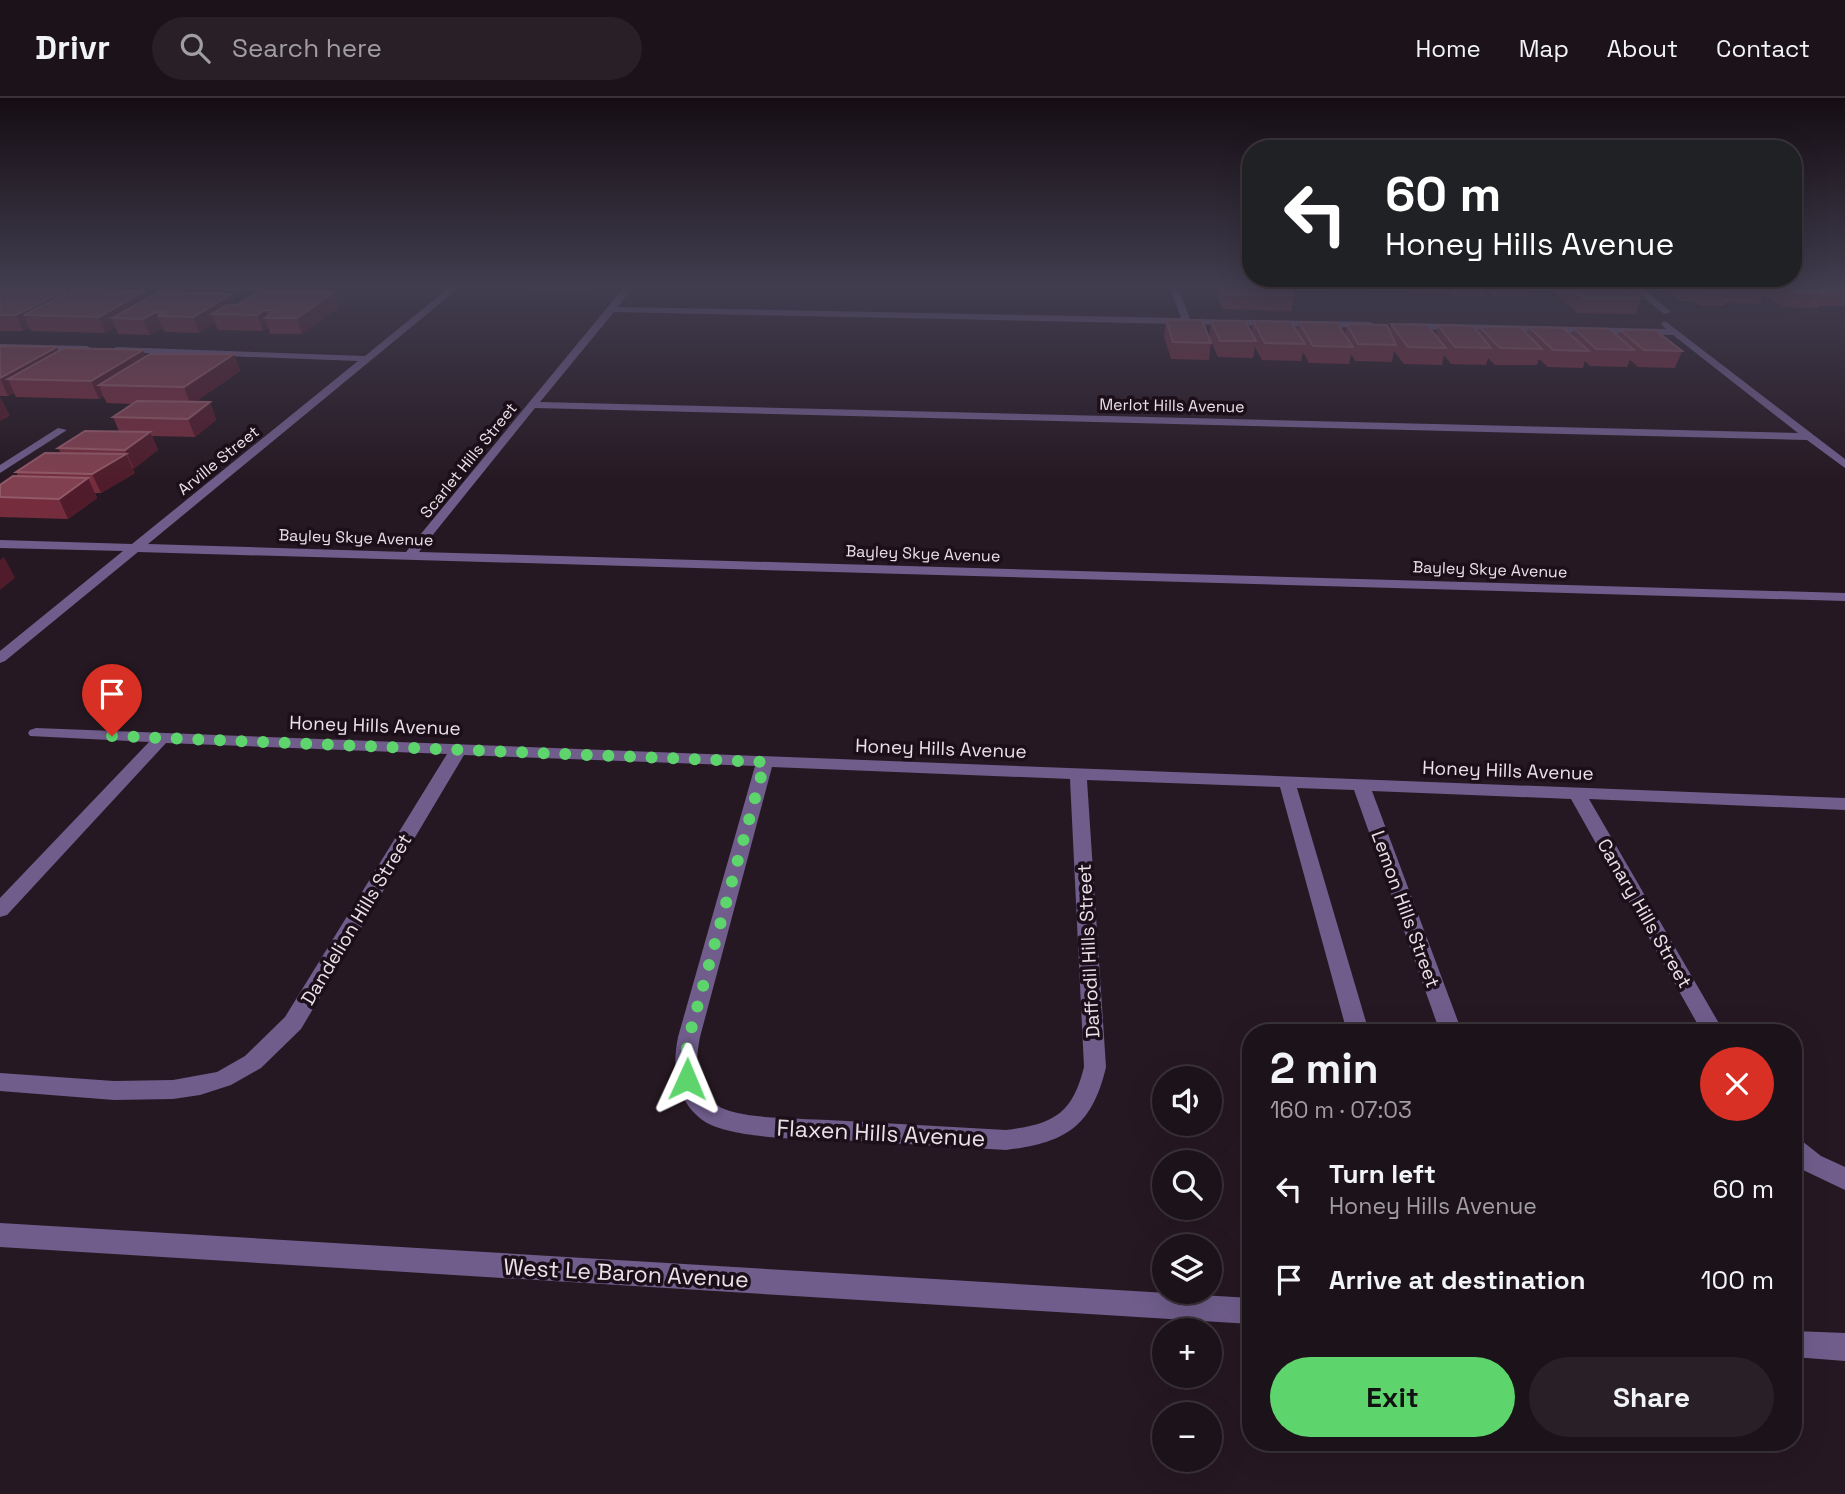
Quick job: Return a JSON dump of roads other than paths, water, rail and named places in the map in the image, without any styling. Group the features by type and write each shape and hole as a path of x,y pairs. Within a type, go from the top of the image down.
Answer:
{"street":[{"path":"215,351 233,355 368,359"},
{"path":"271,356 278,351"},
{"name":"Arville Street","path":"0,658 377,351"},
{"name":"Scarlet Hills Street","path":"409,556 577,351"},
{"path":"1699,351 1845,465"},
{"name":"Merlot Hills Avenue","path":"533,405 1809,437"},
{"path":"0,470 62,430"},
{"name":"Bayley Skye Avenue","path":"0,544 1845,597"},
{"name":"Honey Hills Avenue","path":"36,733 1845,804"},
{"path":"0,909 162,738"},
{"name":"Dandelion Hills Street","path":"0,1082 160,1091 192,1088 250,1064 275,1044 293,1023 459,750"},
{"name":"Flaxen Hills Avenue","path":"765,762 689,1037 685,1058 687,1079 695,1099 711,1114 761,1126 979,1138 1036,1137 1062,1127 1070,1120"},
{"name":"Daffodil Hills Street","path":"1070,1120 1080,1112 1091,1089 1096,1067 1078,774"},
{"path":"1287,782 1356,1024"},
{"name":"Lemon Hills Street","path":"1362,785 1448,1024"},
{"name":"Canary Hills Street","path":"1577,794 1708,1024"},
{"path":"1803,1155 1845,1179"},
{"name":"West Le Baron Avenue","path":"0,1235 1242,1310"},
{"path":"1802,1344 1845,1347"}]}
